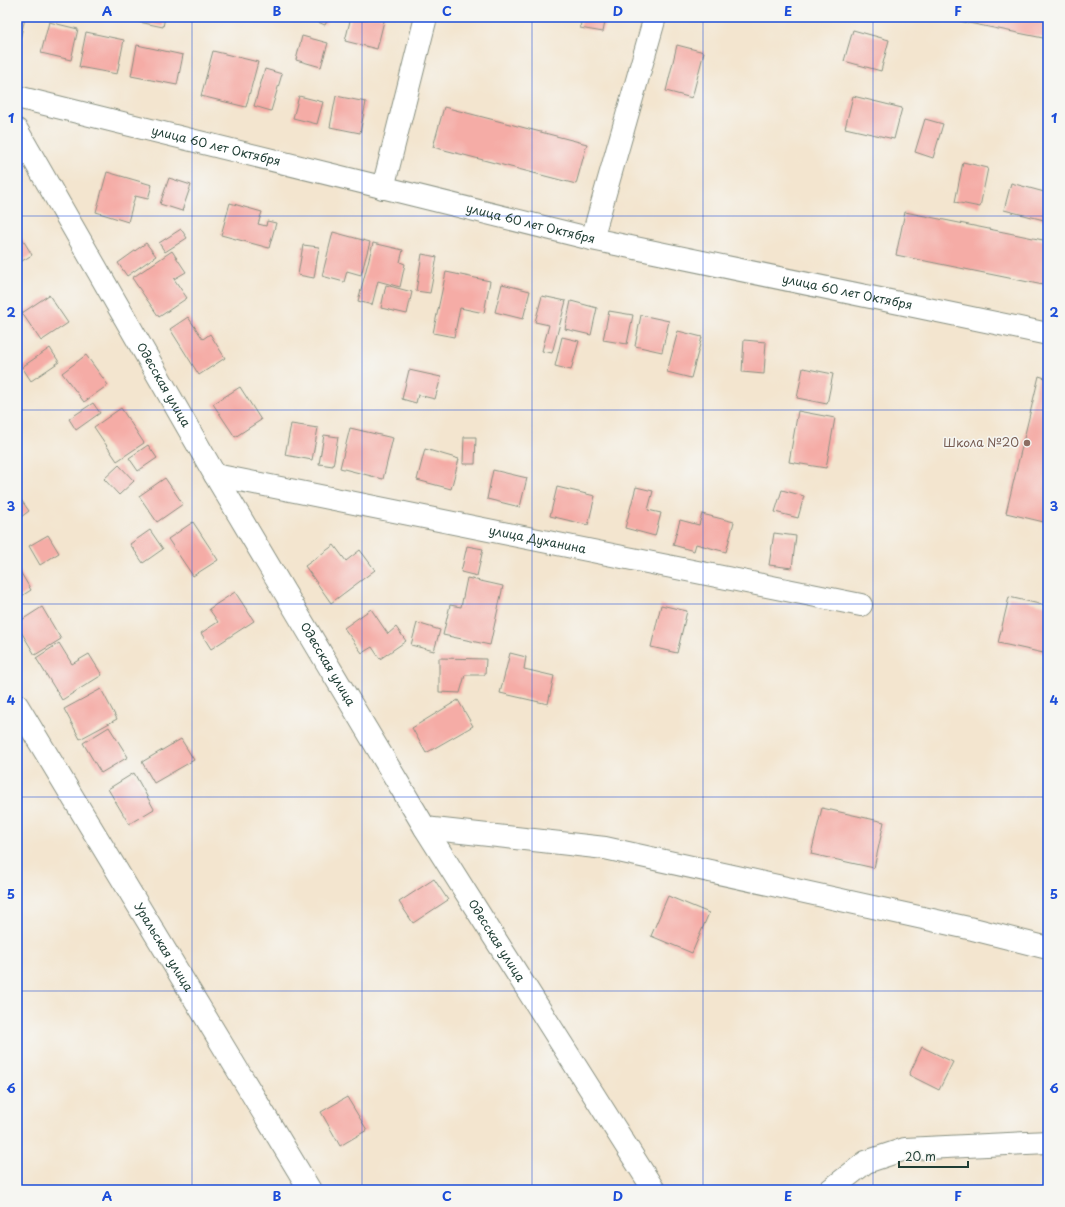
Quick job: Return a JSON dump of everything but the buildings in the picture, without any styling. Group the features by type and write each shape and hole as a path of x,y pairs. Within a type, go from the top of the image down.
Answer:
{"street":[{"path":"384,188 426,17"},
{"path":"592,238 655,17"},
{"name":"улица 60 лет Октября","path":"17,97 592,238 1048,334"},
{"name":"Одесская улица","path":"17,130 214,475 425,828 654,1190"},
{"name":"улица Духанина","path":"214,475 862,605"},
{"name":"Уральская улица","path":"17,705 310,1190"},
{"path":"425,828 604,848 973,929 1048,948"},
{"path":"830,1190 866,1162 905,1148 1048,1142"}],"place":[{"name":"Школа №20","path":"1027,443"}]}
